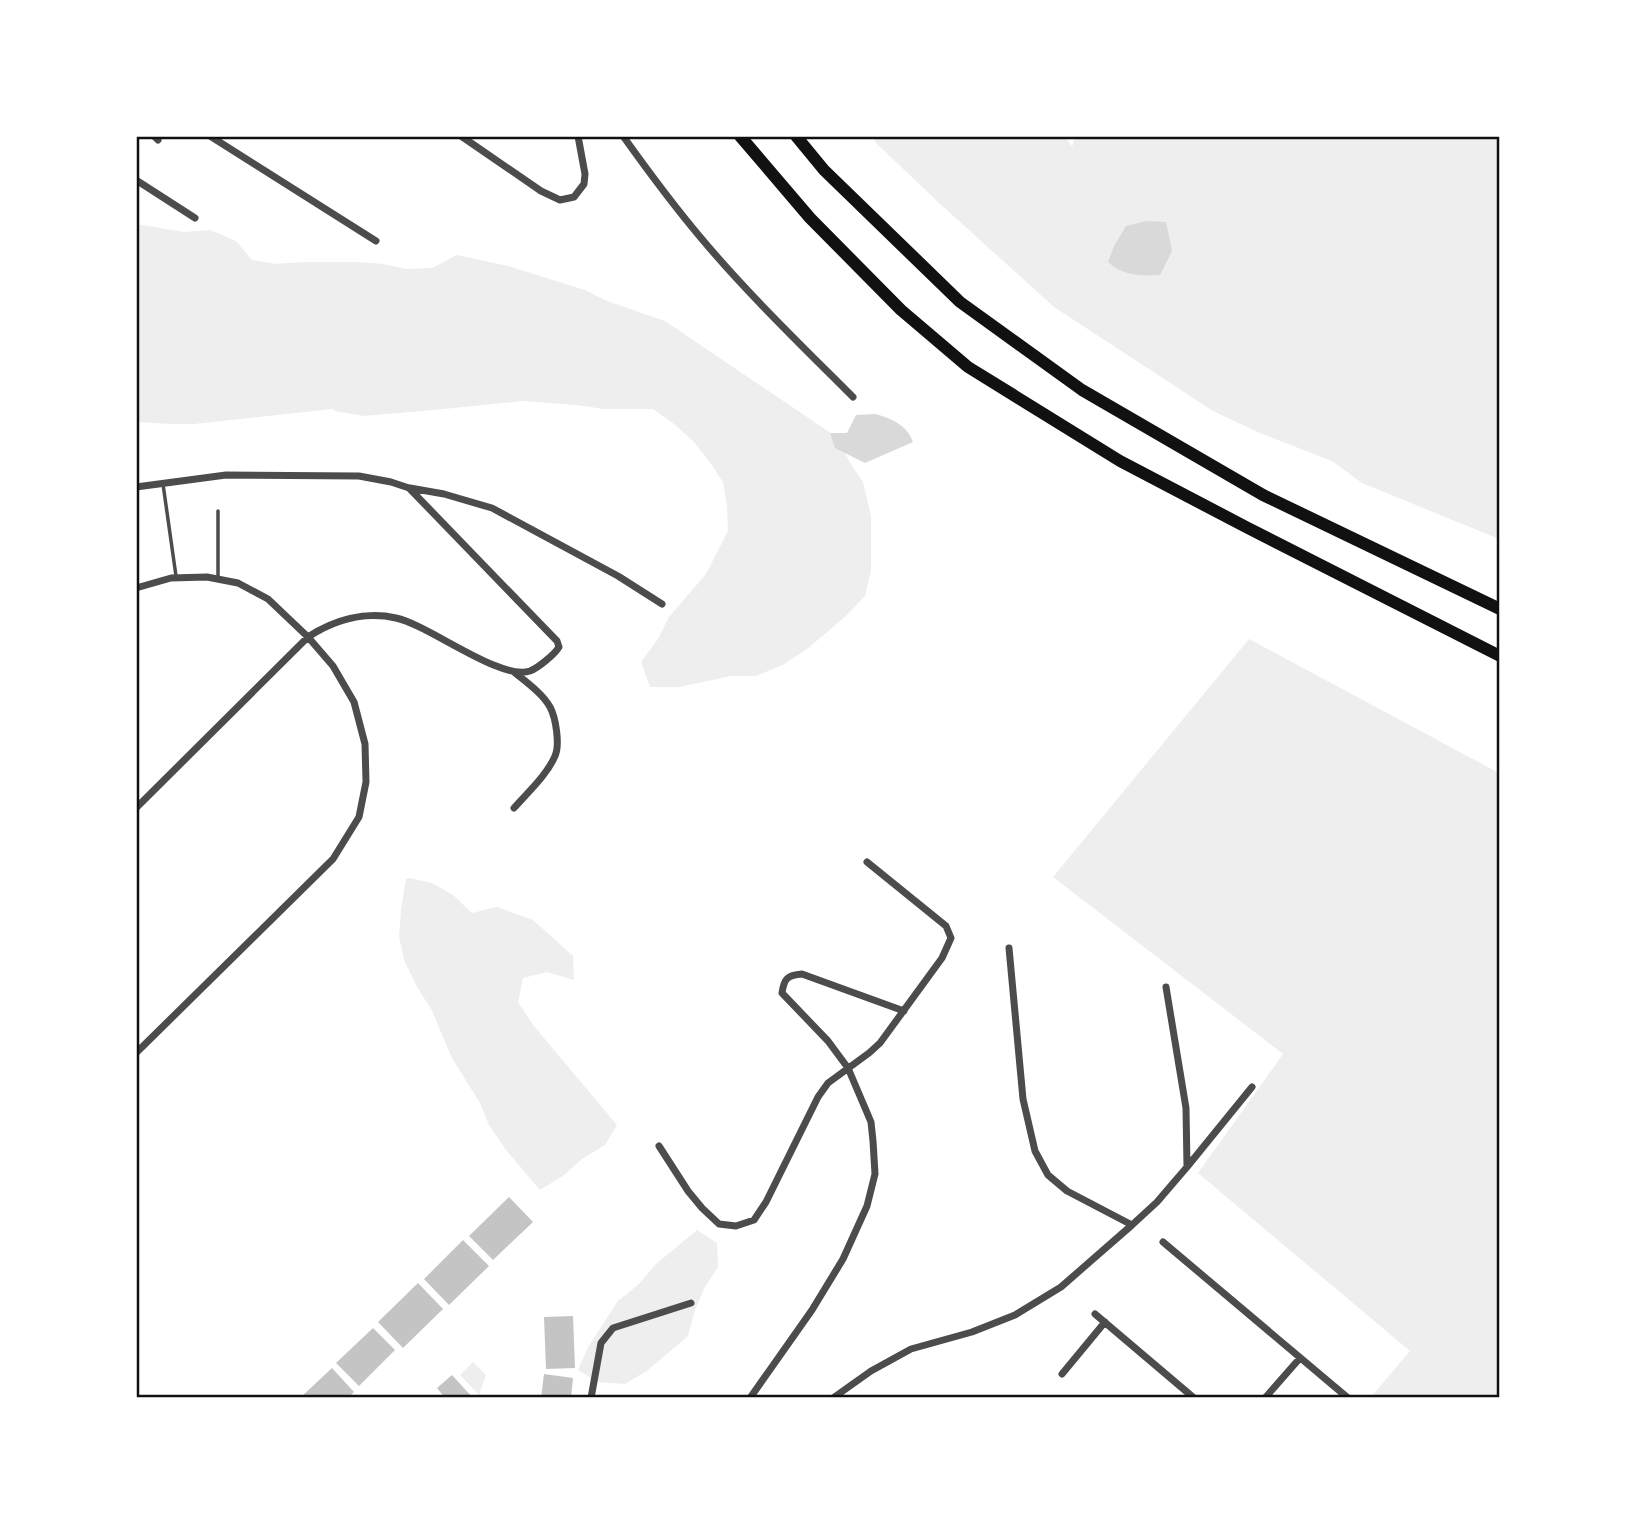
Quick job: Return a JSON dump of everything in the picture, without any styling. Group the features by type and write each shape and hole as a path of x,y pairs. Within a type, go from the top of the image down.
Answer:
{"highway":[{"path":"740,136 810,218 892,301 968,366 1120,461 1500,656"},
{"path":"796,136 824,170 960,302 1082,390 1263,495 1500,609"}],"street":[{"path":"210,136 376,240"},
{"path":"461,136 541,191 560,200 574,197 583,184 585,174 578,136"},
{"path":"623,136 702,239 786,331 852,397"},
{"path":"136,180 195,218"},
{"path":"136,487 226,475 359,476 391,482 492,508 618,576 662,604"},
{"path":"136,808 309,637 324,626 344,619 372,616 395,618 414,624 496,666 514,672 530,671 555,653 559,647 558,641 409,488"},
{"path":"136,588 176,578 206,577 238,583 268,599 309,637 333,666 354,702 365,744 366,782 359,817 333,859 136,1053"},
{"path":"514,672 535,690 550,708 557,734 556,754 544,774 514,808"},
{"path":"659,1146 688,1191 719,1223 736,1226 754,1220 766,1202 818,1097 828,1083 880,1043 942,958 951,938 946,926 867,862"},
{"path":"1009,948 1023,1098 1035,1151 1048,1175 1068,1191 1132,1225"},
{"path":"750,1398 843,1259 867,1206 874,1174 871,1122 848,1068 828,1041 782,993 784,981 790,975 802,974 904,1011"},
{"path":"1166,987 1186,1108 1187,1167"},
{"path":"833,1398 871,1371 911,1349 972,1332 1015,1315 1061,1287 1157,1202 1252,1087"},
{"path":"1163,1242 1348,1398"},
{"path":"591,1398 601,1343 613,1328 691,1303"},
{"path":"1095,1314 1194,1398"},
{"path":"1062,1374 1104,1322"},
{"path":"1265,1398 1300,1358"}],"lane":[{"path":"163,485 176,578"},
{"path":"218,511 218,579"}],"shaded area":[{"path":"1075,136 1499,137 1499,539 1362,483 1332,461 1262,434 1213,411 1054,307 938,202 876,143 873,137 1066,137 1072,147"},
{"path":"1146,221 1166,222 1172,251 1160,275 1126,273 1114,267 1108,262 1126,226"},
{"path":"136,224 184,232 210,230 236,241 252,260 276,264 357,262 407,269 432,268 457,255 508,266 585,290 607,301 665,321 838,438 863,482 871,516 871,570 865,596 807,649 783,665 756,676 731,676 679,687 650,687 641,662 658,639 669,617 706,574 728,531 723,482 693,441 653,409 604,409 523,401 364,416 333,409 194,424 137,422"},
{"path":"876,414 903,427 913,442 865,463 835,448 830,433 847,433 856,415"},
{"path":"1249,639 1499,773 1499,1397 1371,1397 1410,1351 1198,1173 1283,1054 1053,877"},
{"path":"406,879 432,883 453,895 472,913 497,907 533,920 573,956 574,980 547,972 523,978 518,1002 533,1025 617,1125 605,1145 540,1190 489,1125 480,1103 452,1058 432,1011 404,960 399,936"},
{"path":"697,1230 717,1243 718,1267 695,1310 688,1336 648,1370 625,1384 598,1382 578,1370 588,1347 618,1301 639,1284 656,1264"},
{"path":"473,1362 486,1375 479,1395 460,1375"}],"building":[{"path":"509,1197 533,1222 493,1260 469,1236"},
{"path":"463,1240 489,1266 449,1305 424,1279"},
{"path":"418,1283 443,1309 403,1348 378,1322"},
{"path":"573,1316 575,1368 546,1369 544,1317"},
{"path":"373,1328 395,1350 359,1386 336,1363"},
{"path":"332,1368 354,1392 348,1398 300,1398"},
{"path":"544,1374 573,1378 571,1398 541,1398"},
{"path":"452,1375 473,1398 445,1398 437,1388"}]}
